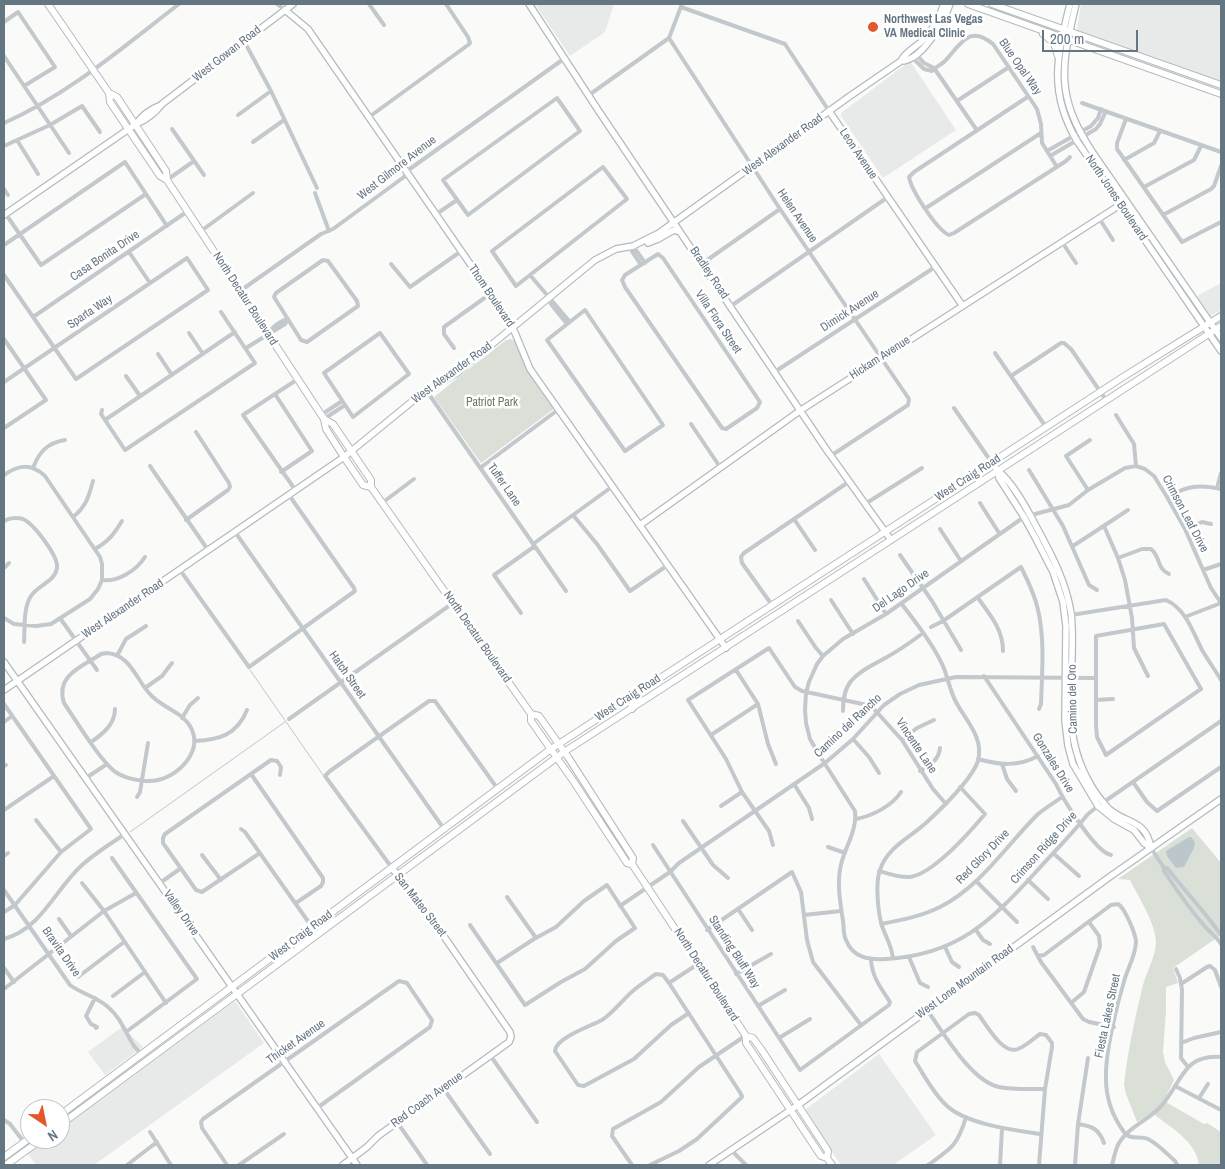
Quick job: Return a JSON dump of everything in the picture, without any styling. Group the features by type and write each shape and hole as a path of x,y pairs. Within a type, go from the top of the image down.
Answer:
{"main road":[{"name":"North Decatur Boulevard","path":"48,4 109,93 110,102 160,176 167,180 188,211 323,417 326,429 344,457 364,485 371,488"},
{"path":"968,4 1221,94"},
{"path":"992,4 1219,84"},
{"path":"1031,26 1053,41 1058,56"},
{"path":"1186,81 1191,79 1197,81 1201,78"},
{"path":"1201,86 1204,84 1219,84"},
{"name":"North Decatur Boulevard","path":"109,93 117,97 136,124 166,171 167,180"},
{"name":"West Craig Road","path":"70,1108 550,749 885,531 1221,316"},
{"name":"West Craig Road","path":"70,1118 556,757 1215,330"},
{"path":"1124,377 1129,385"},
{"name":"North Decatur Boulevard","path":"323,417 333,424 370,480 371,488 531,714 531,721 627,863 632,864 648,887 746,1036 746,1043 790,1110 821,1156 827,1158 832,1165"},
{"path":"642,702 642,697 647,692 648,686"},
{"path":"632,709 631,704 637,699 638,692"},
{"name":"North Decatur Boulevard","path":"531,714 539,716 559,744 634,858 632,864"},
{"path":"476,805 482,812"},
{"path":"607,833 612,833 617,840 624,843"},
{"path":"613,842 619,844 624,851 629,852"},
{"name":"North Decatur Boulevard","path":"746,1036 753,1038 828,1150 827,1158"},
{"path":"77,1103 82,1110"},
{"path":"4,1157 20,1145"},
{"path":"6,1165 28,1149"}],"street":[{"path":"4,123 38,107 94,70 179,4"},
{"name":"Thom Boulevard","path":"277,4 308,29 513,328 530,369 560,409 726,648"},
{"name":"West Gowan Road","path":"5,214 128,129 143,122 157,111 162,104 293,4"},
{"path":"369,4 384,25"},
{"path":"369,117 470,43 446,4"},
{"name":"Bradley Road","path":"529,4 674,222 891,540"},
{"name":"West Alexander Road","path":"901,61 903,56 926,36 935,24 944,4"},
{"name":"West Alexander Road","path":"4,690 351,452 426,390 457,373 595,260 654,236 901,61 914,56 924,47 940,26 950,4"},
{"path":"1067,30 1070,4"},
{"path":"1067,30 1076,4"},
{"path":"589,95 669,38 681,5"},
{"name":"Leon Avenue","path":"681,5 785,44 962,305"},
{"path":"4,22 18,12 55,67 24,86"},
{"name":"North Jones Boulevard","path":"1067,30 1064,62 1065,90 1073,117 1081,134 1167,272 1204,326 1215,330"},
{"name":"Blue Opal Way","path":"934,68 943,62 961,42 973,36 982,36 994,44 1037,109 1042,142 1057,167"},
{"name":"Helen Avenue","path":"669,38 780,209 909,399 910,403 832,455"},
{"name":"North Jones Boulevard","path":"1066,38 1058,56 1057,76 1059,95 1064,113 1075,137 1166,258 1221,338"},
{"path":"244,41 271,91 316,191 329,231"},
{"path":"4,56 69,153"},
{"path":"914,56 924,69 932,71 934,68 976,130"},
{"name":"West Gilmore Avenue","path":"240,291 320,234 329,231 404,177 407,171 565,58"},
{"path":"957,101 1009,67"},
{"path":"238,115 271,91"},
{"path":"1029,96 909,177 910,184 926,208 943,232 949,235 1070,157"},
{"path":"556,98 580,131 468,215 457,200 443,180 556,98"},
{"path":"1082,103 1221,152"},
{"path":"4,146 50,125 82,106 100,132"},
{"path":"1047,151 1098,126 1103,110"},
{"path":"1126,119 1116,146 1182,242 1221,222"},
{"path":"253,142 284,120"},
{"path":"172,129 204,175"},
{"path":"1124,160 1154,143 1160,131"},
{"path":"926,208 1041,133"},
{"path":"1050,156 1075,137"},
{"path":"17,140 38,174"},
{"path":"1144,187 1194,160 1201,146"},
{"path":"167,180 194,161"},
{"path":"4,245 125,162 166,226"},
{"path":"1163,215 1211,189 1214,186 1221,166"},
{"path":"603,167 627,199 530,275 516,286 492,251 603,167"},
{"path":"4,189 8,195"},
{"path":"201,231 253,193"},
{"path":"5,214 41,265 146,194"},
{"path":"731,306 888,197"},
{"path":"436,215 457,200"},
{"name":"Hickam Avenue","path":"640,524 801,410 1124,202"},
{"path":"703,263 780,209"},
{"name":"Casa Bonita Drive","path":"33,317 188,211"},
{"path":"1099,218 1113,240"},
{"path":"643,264 634,245 648,243 674,230 681,232"},
{"path":"1062,242 1076,263"},
{"path":"129,252 150,283"},
{"path":"391,264 410,287 460,252"},
{"name":"Villa Flora Street","path":"658,254 663,258 760,402 757,408 729,427 722,428 625,288 622,280 625,275 643,264 658,254"},
{"name":"Sparta Way","path":"4,382 24,369 54,348 150,283 188,258 208,290 76,380 54,348"},
{"path":"1166,258 1167,272 1173,274 1191,294"},
{"path":"323,260 326,260 357,301 358,306 305,342 301,340 288,320 274,297 276,293 323,260"},
{"name":"Dimick Avenue","path":"776,371 935,267"},
{"path":"4,275 54,348"},
{"path":"530,275 549,298 551,304 568,323"},
{"path":"454,348 443,329 444,327 490,294"},
{"path":"585,310 663,425 625,451 547,340 568,323 585,310"},
{"path":"102,410 101,414 126,450 255,363 221,312"},
{"path":"246,348 285,324 288,320"},
{"name":"North Jones Boulevard","path":"1215,330 1221,351"},
{"path":"105,420 235,332"},
{"path":"189,333 203,354"},
{"path":"380,334 409,374 353,418 344,403 324,373 380,334"},
{"path":"4,339 46,400 4,428"},
{"path":"1011,376 1056,346 1064,343 1106,400"},
{"path":"995,353 1046,428"},
{"path":"158,354 172,375"},
{"path":"126,376 140,396"},
{"path":"296,491 242,416 298,379"},
{"name":"Tuffer Lane","path":"426,390 566,591"},
{"path":"275,394 312,451 281,472"},
{"path":"323,417 344,403"},
{"path":"954,408 992,463"},
{"path":"480,468 560,409"},
{"path":"1027,516 1069,505 1088,490 1125,468 1136,466 1134,444 1116,415"},
{"path":"691,424 720,467"},
{"path":"186,520 230,487 196,432"},
{"path":"34,468 41,451 53,443 65,440"},
{"path":"1088,490 1066,456 1090,440"},
{"name":"Camino del Oro","path":"992,463 997,470 999,478 1027,516 1053,572 1068,615 1069,677 1065,721 1068,746 1073,764 1114,819 1134,830 1150,848"},
{"path":"4,475 22,466 34,468 45,476 96,549 102,564 102,580 98,588 90,598 60,618 44,626 14,624 4,618"},
{"path":"150,466 208,551"},
{"name":"Crimson Leaf Drive","path":"1136,466 1150,472 1168,497 1185,529 1211,588 1221,603"},
{"path":"866,504 922,468"},
{"path":"1029,470 1054,510 1073,546 1089,585 1097,590"},
{"path":"1168,497 1186,488 1203,486 1219,488 1221,473"},
{"path":"382,503 414,479"},
{"path":"73,517 87,502 93,481"},
{"path":"772,604 742,563 741,557 744,553 850,481"},
{"path":"521,613 494,575 613,486"},
{"path":"180,570 249,667 355,591 289,495"},
{"path":"980,503 1000,533"},
{"path":"1073,546 1128,510"},
{"path":"21,519 22,513"},
{"path":"573,515 597,544 630,591 668,565"},
{"name":"Del Lago Drive","path":"856,819 853,806 810,738 804,710 806,693 812,673 823,656 836,644 886,614 1027,516"},
{"path":"4,521 13,518 21,519 32,525 55,557 56,570 52,579 32,595 27,607 24,642"},
{"path":"794,519 815,550"},
{"path":"96,549 113,536 122,520"},
{"path":"1185,529 1202,522 1211,524"},
{"path":"1104,526 1125,580 1131,606 1134,648 1148,676"},
{"path":"940,529 961,562"},
{"name":"Hatch Street","path":"235,532 444,829"},
{"path":"1118,558 1142,549 1151,549 1157,556 1161,569 1169,574"},
{"path":"900,555 961,650"},
{"path":"102,580 111,581 120,578 138,566 145,556"},
{"path":"4,568 9,563"},
{"path":"1203,570 1221,564"},
{"path":"931,627 978,598 1021,567 1038,609 1042,636 1041,704 1039,709"},
{"path":"56,570 62,572"},
{"path":"864,579 886,614"},
{"path":"978,598 998,626 1002,636 1003,651"},
{"path":"831,600 853,634"},
{"path":"1068,615 1166,600 1172,602 1185,617 1221,680"},
{"path":"893,958 882,924 878,889 879,871 882,863 893,849 923,826 946,804 975,769 979,749 975,731 956,701 943,666 923,633 901,603"},
{"path":"1185,617 1221,603"},
{"path":"289,719 453,604"},
{"path":"60,618 98,670"},
{"path":"798,621 823,656"},
{"path":"1164,624 1201,690 1106,755 1100,747 1097,737 1096,636 1132,630 1164,624"},
{"path":"118,654 126,639 146,626"},
{"path":"844,711 843,700 851,682 858,674 904,647 923,633"},
{"path":"773,845 769,831 742,792 726,759 688,700 769,648 795,686 806,693"},
{"path":"101,654 118,654 126,660 156,701 182,718 191,727 194,741 191,755 185,764 160,780 142,780 117,773 107,764 64,703 61,695 68,676 91,661 101,654"},
{"name":"Valley Drive","path":"4,662 357,1165"},
{"path":"145,688 162,676 172,663"},
{"path":"736,670 758,704 768,744 776,764"},
{"name":"Camino del Rancho","path":"620,906 670,872 679,863 825,763 853,739 877,711 900,694 920,685 946,678 984,676 1096,678"},
{"name":"Gonzales Drive","path":"984,676 1038,756 1080,824 1100,848 1108,855 1111,855"},
{"path":"56,687 62,688"},
{"name":"Vincente Lane","path":"806,693 867,705 877,711 902,740 920,771 946,804"},
{"path":"182,718 190,704 198,698"},
{"path":"1096,700 1113,699"},
{"path":"378,737 430,701 435,701 497,788"},
{"path":"4,704 91,829 61,852 15,906 4,912"},
{"path":"711,735 758,704"},
{"path":"91,742 103,734 113,721 115,709"},
{"path":"194,741 214,740 223,737 239,724 246,710"},
{"path":"4,722 12,716"},
{"path":"902,740 917,728 934,720"},
{"name":"Crimson Ridge Drive","path":"871,960 909,957 944,947 976,930 1003,907 1101,804 1221,721"},
{"name":"San Mateo Street","path":"378,737 325,776 397,875 434,922 510,1032 511,1037"},
{"path":"853,739 869,757 879,773"},
{"path":"136,797 140,792 148,743"},
{"path":"920,771 933,763 939,755 940,748"},
{"path":"978,759 1002,764 1024,762 1038,756"},
{"path":"260,853 205,891 199,892 163,843 163,838 165,834 274,760 277,761 280,767 280,775"},
{"path":"86,778 107,764"},
{"path":"1002,764 1006,779 1016,791"},
{"path":"1133,782 1147,802 1157,811 1221,767"},
{"path":"251,774 323,878 321,886 296,903"},
{"path":"4,810 54,776"},
{"path":"794,784 809,808 812,819"},
{"path":"879,871 911,877 923,872 956,846 985,814 960,787"},
{"path":"721,806 742,792"},
{"path":"707,930 792,872 801,892 808,950 813,962 862,1025 890,1002 876,982 871,970 871,960 858,955 845,939 839,873 856,819 872,814 894,801 902,792"},
{"name":"Red Glory Drive","path":"882,924 914,917 941,906 958,896 976,880 1038,815 1062,797"},
{"name":"West Lone Mountain Road","path":"709,1165 798,1105 1150,848 1221,800"},
{"path":"36,820 61,852"},
{"path":"683,822 712,865 728,878"},
{"path":"240,829 245,832 312,927 322,931"},
{"path":"4,939 30,926 80,867 125,834"},
{"name":"Standing Bluff Way","path":"653,845 800,1070 862,1025"},
{"path":"828,847 845,853"},
{"path":"1150,848 1181,896 1203,925 1221,944"},
{"path":"1053,853 1079,876"},
{"path":"202,855 221,880"},
{"path":"112,858 197,979 126,1032"},
{"path":"160,883 181,868"},
{"path":"1164,868 1167,868 1186,893 1209,917 1221,935"},
{"path":"976,880 1017,922"},
{"path":"1028,880 1048,898"},
{"path":"82,883 104,911 166,1003"},
{"path":"470,926 525,1005 585,968 616,941 635,928 607,885 584,901 556,927 497,963"},
{"name":"Bravita Drive","path":"4,890 70,985 107,1006 117,1016 135,1047 147,1061"},
{"path":"4,989 104,911 136,893"},
{"path":"507,897 536,938"},
{"name":"Fiesta Lakes Street","path":"1089,922 1111,905 1118,904 1122,907 1136,940 1134,953 1125,977 1114,1027 1106,1079 1109,1102 1117,1122 1126,1135"},
{"path":"738,909 752,930"},
{"path":"804,915 842,911"},
{"path":"59,919 71,936"},
{"path":"1038,956 1044,955 1089,922 1099,936 1100,946 1084,992 1071,1003"},
{"path":"976,930 983,940 990,944"},
{"path":"78,976 124,942"},
{"path":"944,947 952,962 958,967"},
{"path":"1033,947 1083,1019 1114,1027"},
{"path":"736,974 771,954"},
{"path":"909,957 920,983 928,987"},
{"path":"669,983 699,964"},
{"path":"1181,984 1210,966 1214,970 1221,987"},
{"path":"4,968 14,982"},
{"path":"1176,969 1181,984 1183,1006 1181,1058 1188,1067"},
{"path":"113,996 145,972"},
{"path":"650,1165 679,1151 697,1138 742,1097 742,1094 716,1055 689,1013 669,983 660,973 656,974 635,989 603,1019 566,1038 554,1048 554,1052 581,1087 634,1059 671,1025 689,1013"},
{"name":"Thicket Avenue","path":"227,1165 202,1128 201,1122 399,981 407,983 432,1020 430,1027 316,1108"},
{"path":"758,1006 785,990"},
{"path":"95,998 86,1016 96,1028"},
{"path":"927,1010 971,1070 987,1083 1008,1089 1045,1088"},
{"path":"1038,1165 1045,1088 1052,1047 1049,1037 1040,1034 1019,1049 1003,1048 979,1015 975,1013 969,1014 917,1052 915,1060 947,1107 966,1117 1002,1129 1040,1134"},
{"path":"778,1038 810,1019"},
{"path":"1181,1043 1221,1032"},
{"path":"632,1165 612,1136 613,1128 670,1096 699,1068 746,1036"},
{"name":"Red Coach Avenue","path":"343,1165 378,1136 509,1042 511,1037"},
{"path":"490,1055 537,1122"},
{"path":"1112,1165 1119,1143 1164,1104 1181,1074 1188,1067 1203,1058 1221,1057"},
{"path":"1075,1165 1078,1124 1088,1058"},
{"path":"1199,1098 1208,1084"},
{"path":"1175,1086 1221,1110"},
{"path":"443,1088 490,1154"},
{"path":"928,1165 947,1152 957,1141 966,1117"},
{"path":"4,1120 20,1133"},
{"path":"397,1122 427,1165"},
{"path":"1078,1124 1090,1126 1098,1130 1104,1143"},
{"path":"1000,1165 1002,1129"},
{"path":"150,1132 171,1165"},
{"path":"239,1165 284,1134"},
{"path":"1126,1135 1149,1139 1175,1161 1177,1165"},
{"path":"126,1165 157,1142"},
{"path":"731,1150 746,1165"}],"shaded area":[{"path":"535,4 614,4 605,32 570,56"},
{"path":"1081,4 1221,4 1221,81 1077,30"},
{"path":"910,61 956,130 883,178 841,116 841,113"},
{"path":"1221,283 1221,310 1211,316 1197,296"},
{"path":"1189,837 1195,842 1194,848 1184,867 1176,868 1167,856 1166,851"},
{"path":"235,1001 264,1043 94,1165 36,1165 28,1154 35,1149 70,1149 70,1123"},
{"path":"122,1027 143,1047 105,1075 88,1052"},
{"path":"879,1054 936,1135 893,1165 841,1165 806,1114 806,1109"}],"green space":[{"name":"Patriot Park","path":"506,340 516,341 529,370 555,408 481,463 434,397"},
{"path":"1192,828 1221,863 1221,935 1173,968 1178,983 1166,987 1163,1052 1165,1062 1174,1080 1164,1101 1221,1132 1221,1165 1199,1165 1197,1157 1188,1142 1152,1113 1137,1122 1124,1084 1137,1010 1143,985 1155,952 1156,941 1149,917 1130,880 1118,879"}],"waterway":[{"path":"250,670 323,775"},
{"path":"130,832 285,722"}],"place":[{"name":"Northwest Las Vegas VA Medical Clinic","path":"873,27"}]}
